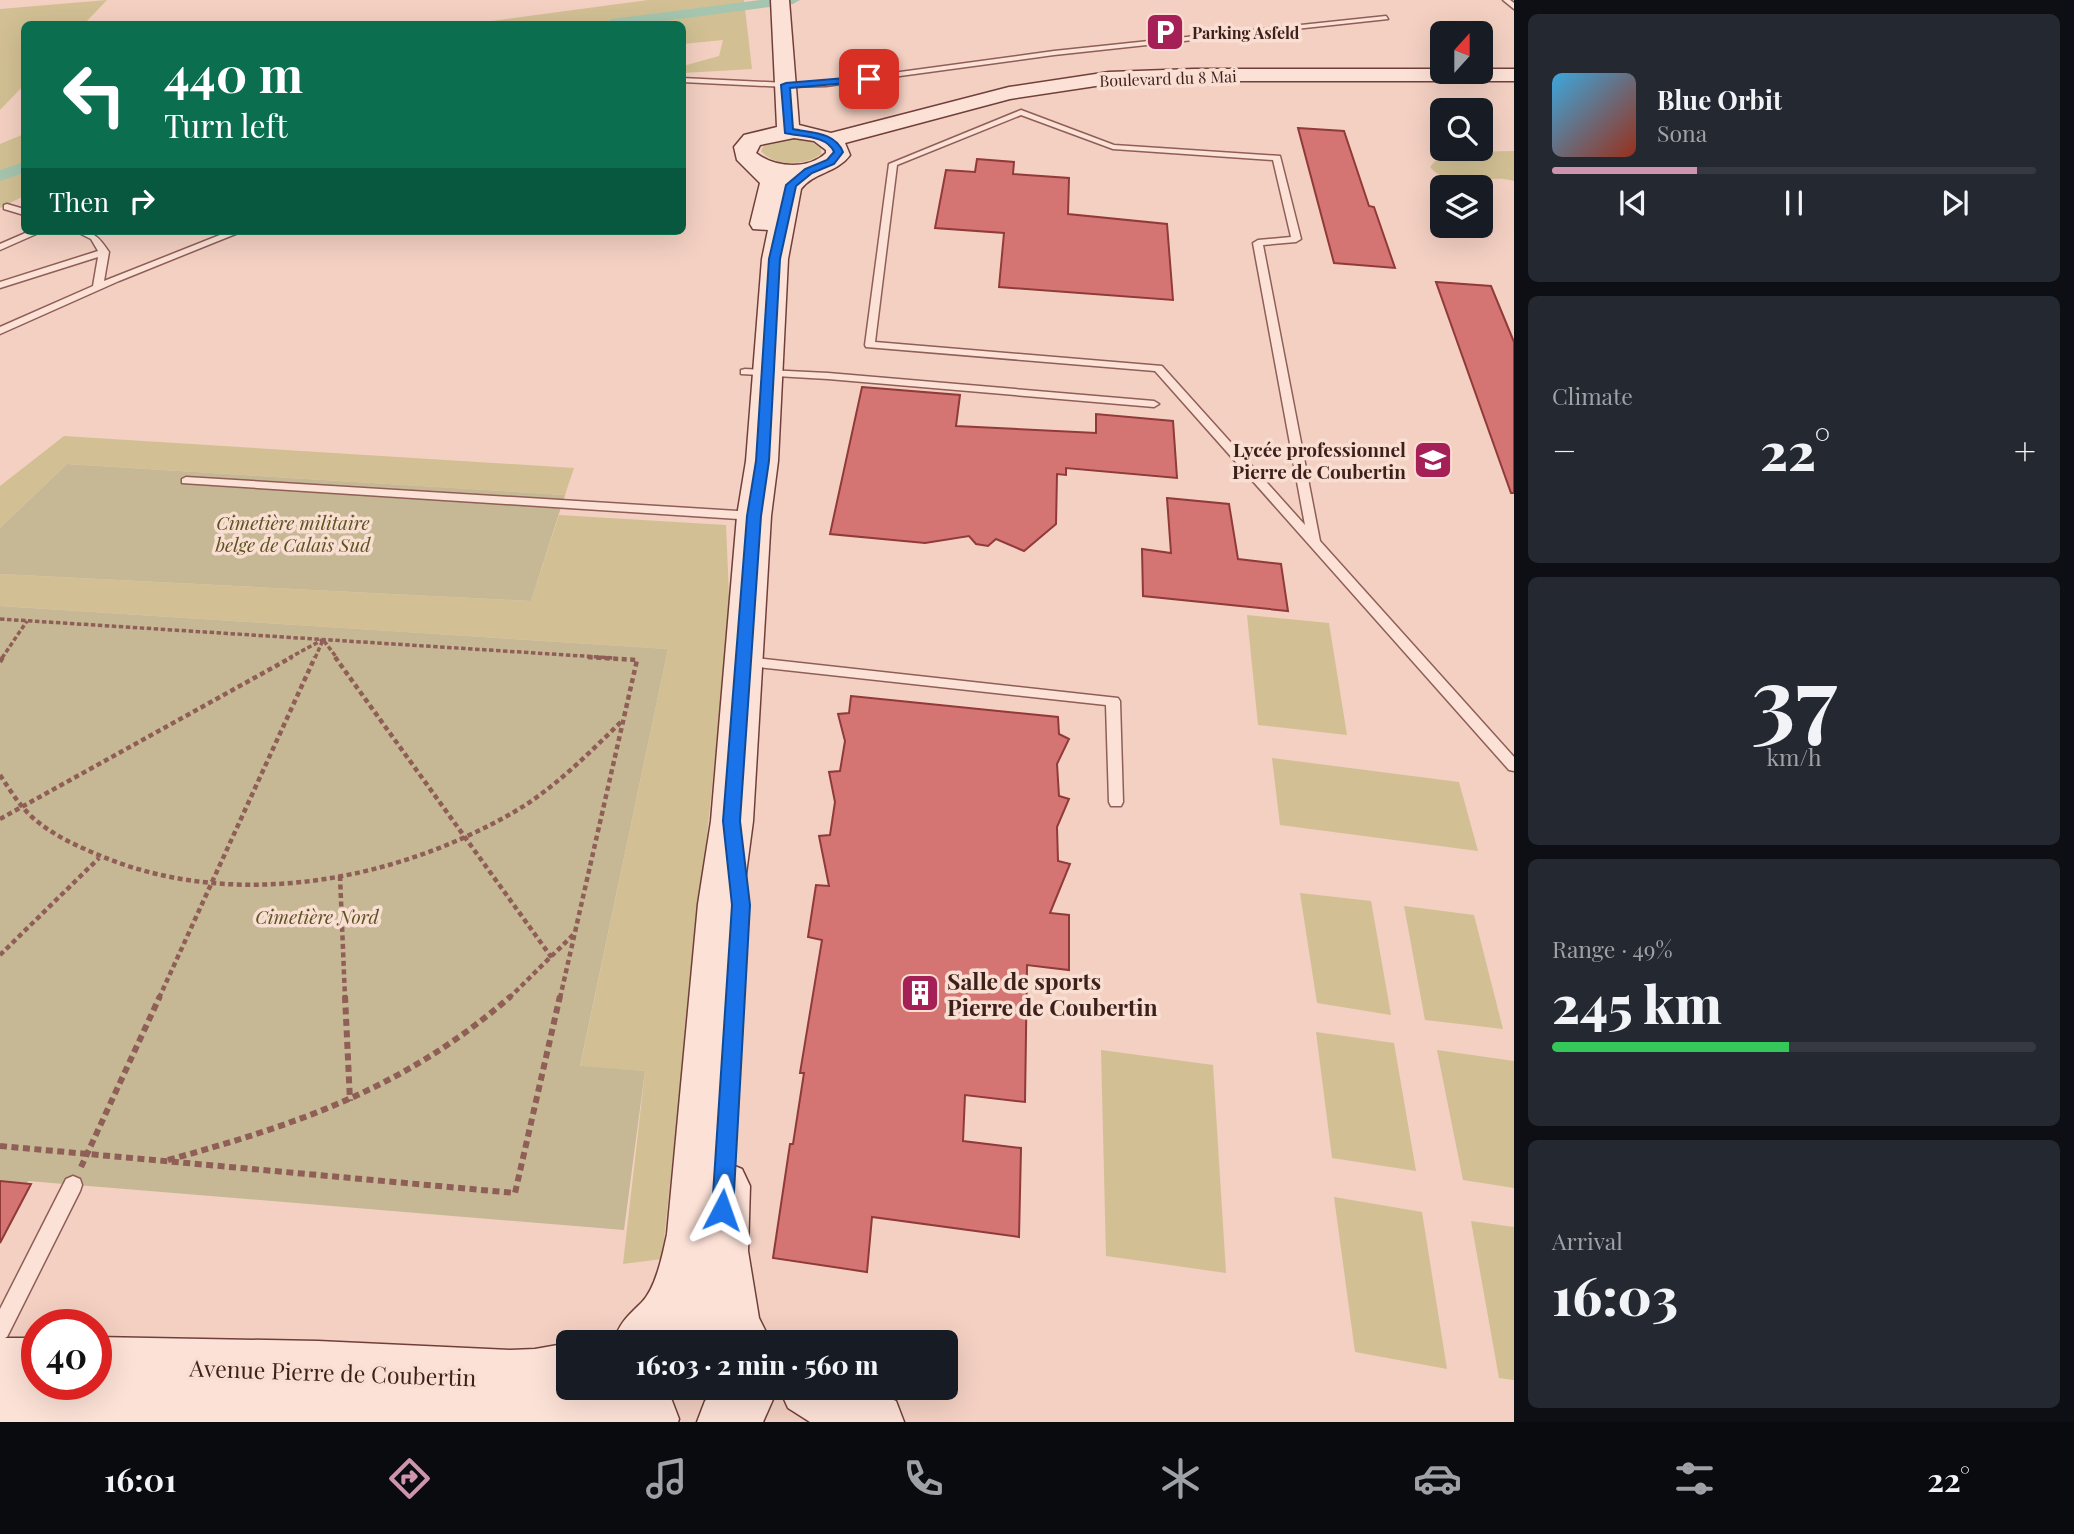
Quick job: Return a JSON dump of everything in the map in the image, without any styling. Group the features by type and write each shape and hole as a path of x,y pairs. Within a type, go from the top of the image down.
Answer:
{"street":[{"path":"780,10 788,131"},
{"name":"Boulevard du 8 Mai","path":"829,140 996,95 1094,80 1194,75 1514,75"},
{"path":"661,1330 686,1269 694,1234 720,904 732,821 754,516 751,479 740,426 755,372 785,202 794,181 831,162 838,155 837,147 816,134 788,131 765,135 749,142 744,152 770,178 772,187 755,262 755,372"},
{"path":"753,162 786,170 817,167"},
{"path":"732,821 741,912 721,1236 723,1265 738,1330"},
{"path":"668,1330 678,1314 695,1312 712,1315 732,1330"},
{"name":"Avenue Pierre de Coubertin","path":"112,1365 281,1368 510,1379 556,1374"},
{"path":"0,1366 21,1366"},
{"name":"Avenue Pierre de Coubertin","path":"0,1410 285,1414 414,1420 480,1416 566,1404 607,1408 615,1400"},
{"path":"726,1422 744,1400"},
{"path":"828,1400 875,1422"}],"lane":[{"path":"1506,0 1514,7"},
{"path":"686,80 786,85 845,82 1040,55 1386,18"},
{"path":"1314,540 1258,243 1296,239 1278,158 1113,147 1021,112 893,164 870,345 1158,368 1514,766"},
{"path":"7,207 21,211"},
{"path":"0,247 28,235"},
{"path":"89,235 94,237 104,252 98,287"},
{"path":"0,331 98,287 228,235"},
{"path":"0,285 104,252"},
{"path":"755,372 1154,404"},
{"path":"186,481 754,516"},
{"path":"743,662 1114,701 1116,802"},
{"path":"0,1330 73,1185"}],"path":[{"path":"0,619 637,660 515,1193 1,1146"},
{"path":"0,662 27,621"},
{"path":"0,819 323,640"},
{"path":"323,640 552,958"},
{"path":"73,1185 323,640"},
{"path":"0,775 22,807 56,835 99,858 152,875 211,883 275,883 340,876 404,860 464,838 513,813 556,783 624,718"},
{"path":"0,955 99,858"},
{"path":"340,876 350,1101"},
{"path":"163,1161 260,1134 350,1101 439,1051 496,1010 552,958 575,932"}],"shaded area":[{"path":"107,0 87,21 21,21 21,88 0,110 0,9"},
{"path":"648,0 744,0 752,69 686,73 686,65 719,56 723,40 686,44 686,21 491,21"},
{"path":"21,135 21,198 0,208 0,144"},
{"path":"794,137 807,139 821,148 821,154 807,161 790,163 774,160 761,151 765,143"},
{"path":"1493,151 1514,151 1514,181 1493,179 1493,175 1440,175 1430,167 1435,161 1493,161"},
{"path":"64,436 574,468 565,495 67,464 0,528 0,486"},
{"path":"559,515 726,525 730,618 662,1259 623,1264 645,1071 580,1067 668,649 0,606 0,574 531,601"},
{"path":"1247,615 1329,623 1347,735 1258,725"},
{"path":"1272,758 1459,782 1478,851 1280,825"},
{"path":"1300,893 1371,901 1391,1015 1317,1003"},
{"path":"1404,906 1474,915 1503,1029 1425,1020"},
{"path":"1316,1032 1394,1043 1416,1171 1332,1158"},
{"path":"1101,1050 1213,1065 1226,1273 1106,1256"},
{"path":"1437,1050 1514,1061 1514,1188 1463,1180"},
{"path":"1334,1197 1422,1212 1447,1369 1355,1352"},
{"path":"1471,1221 1514,1227 1514,1380 1499,1378"}],"green space":[{"name":"Cimetière militaire belge de Calais Sud","path":"67,464 565,495 531,601 0,574 0,528"},
{"name":"Cimetière Nord","path":"0,606 668,649 580,1066 645,1071 624,1230 28,1181 0,1238"}],"building":[{"path":"1298,128 1344,131 1369,206 1374,207 1395,268 1334,263"},
{"path":"977,159 1014,162 1013,174 1069,178 1068,214 1167,224 1173,300 999,287 1004,233 935,228 946,170 975,172"},
{"path":"1436,282 1491,286 1514,342 1514,493 1511,493"},
{"path":"862,387 960,395 956,426 1096,433 1096,414 1173,421 1177,478 1066,468 1066,475 1057,474 1056,524 1024,551 996,539 988,546 976,544 969,536 925,543 830,534"},
{"path":"1167,498 1229,504 1238,559 1281,564 1288,611 1143,596 1142,549 1171,553"},
{"name":"Salle de sports Pierre de Coubertin","path":"851,696 1058,717 1059,734 1069,739 1057,764 1059,796 1069,799 1057,827 1058,861 1070,864 1050,913 1069,915 1069,970 1027,965 1025,1102 965,1095 963,1141 1021,1148 1019,1237 872,1217 867,1272 773,1258 804,1073 800,1073 822,940 808,937 816,885 829,886 819,836 830,835 835,802 829,772 840,771 845,741 838,714 849,713"},
{"path":"0,1181 31,1184 0,1243"}],"waterway":[{"path":"635,21 793,0"},
{"path":"0,176 21,168"}],"place":[{"name":"Parking Asfeld","path":"1165,32"},
{"name":"Lycée professionnel Pierre de Coubertin","path":"1433,460"},
{"name":"Salle de sports Pierre de Coubertin","path":"920,993"}],"route":[{"path":"722,1210 741,905 732,821 754,516 762,461 775,259 781,220 791,185 808,171 831,162 839,152 833,142 816,134 788,131 786,85 869,79"}]}
